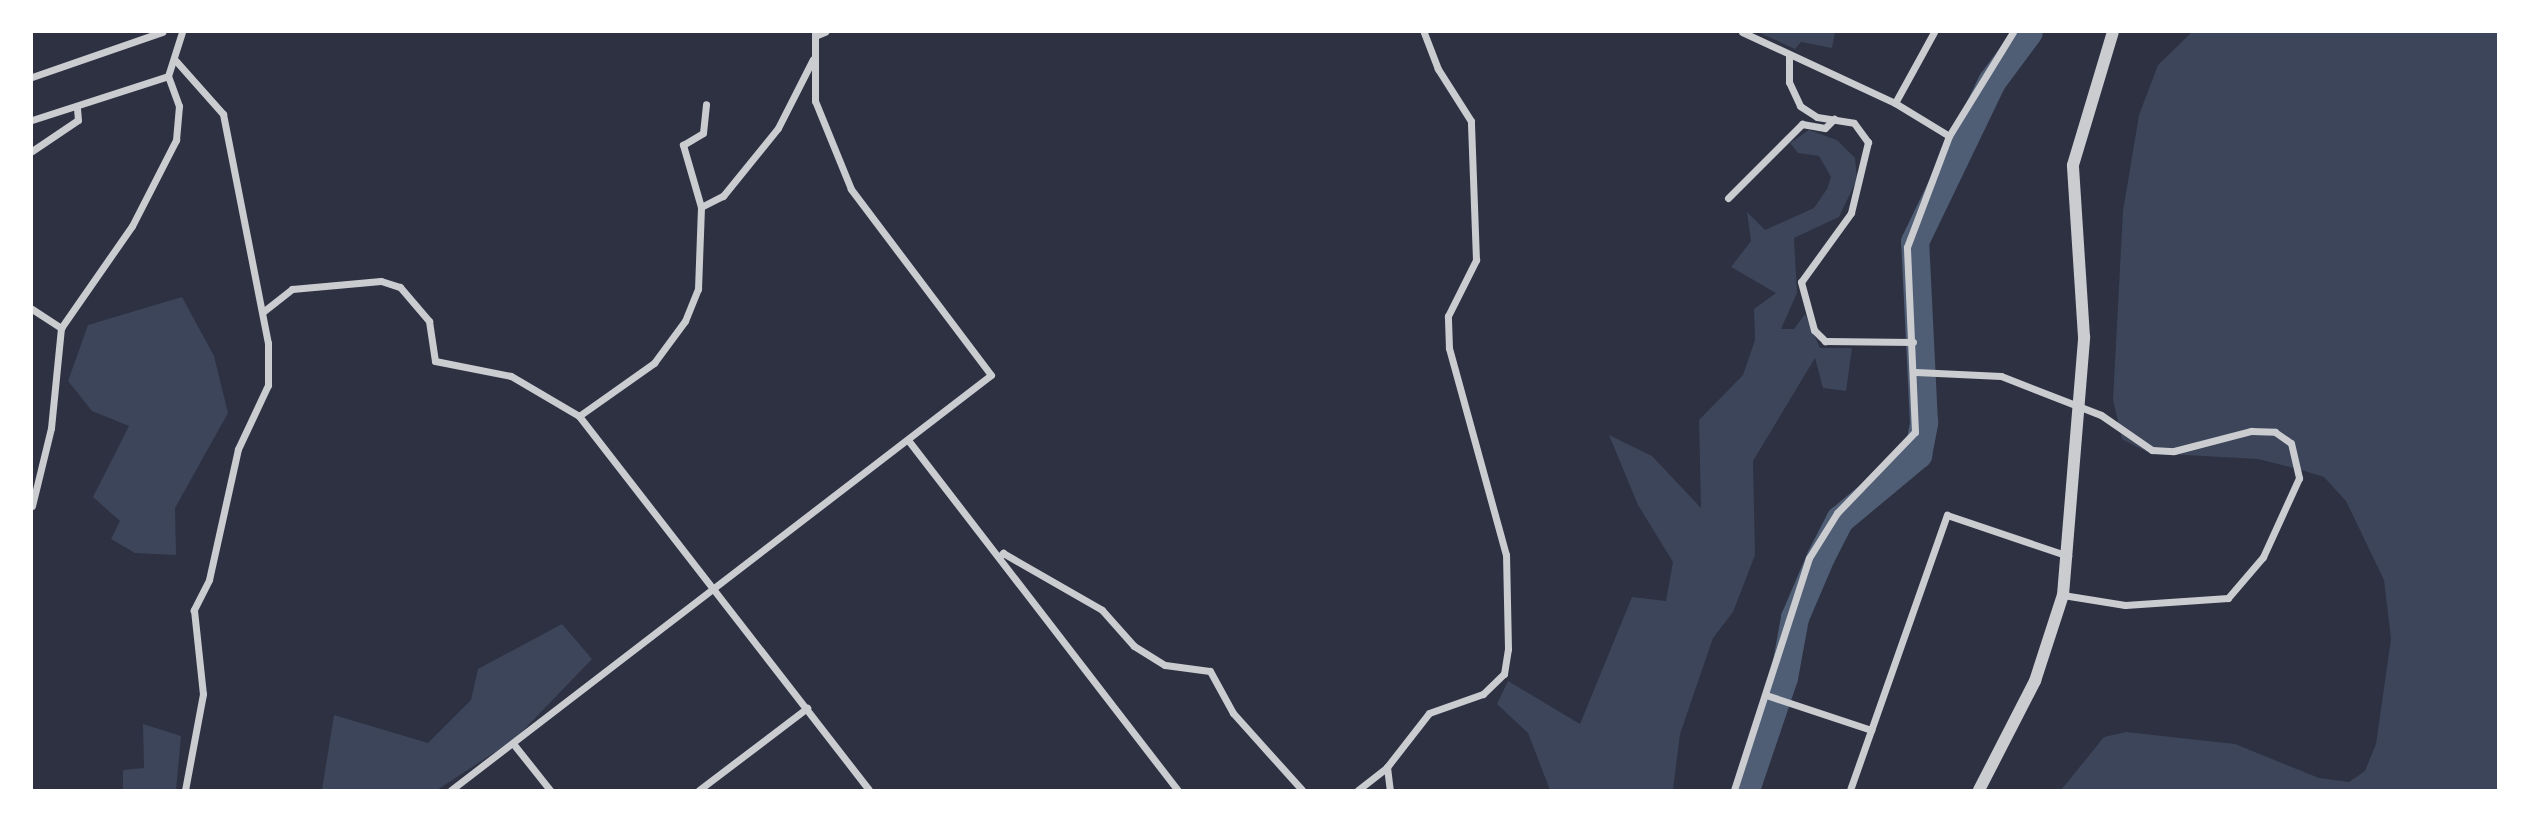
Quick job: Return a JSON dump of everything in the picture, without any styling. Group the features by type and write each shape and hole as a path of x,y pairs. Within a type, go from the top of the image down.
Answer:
{"street":[{"path":"32,77 159,32"},
{"path":"32,120 77,108 168,76 176,61 182,32"},
{"path":"451,790 515,746 991,375 852,189 815,101 815,34 825,32"},
{"path":"1357,790 1387,766 1429,713 1483,694 1504,674 1510,615 1506,555 1449,348 1448,316 1476,260 1471,121 1438,69 1424,32"},
{"path":"1742,32 1895,103 1949,136"},
{"path":"1895,103 1934,32"},
{"path":"1734,790 1809,558 1837,513 1915,432 1916,372 1907,247 1949,136 2013,32"},
{"path":"1979,790 2035,681 2063,595 2084,337 2073,165 2113,32"},
{"path":"701,207 723,196 778,128 814,56"},
{"path":"1789,56 1789,82 1800,106 1834,119 1854,123 1868,142 1851,213 1801,282 1814,330 1825,341 1913,342"},
{"path":"176,61 223,114 264,311 268,384 238,449 209,580 194,610 202,694 185,790"},
{"path":"32,506 51,428 61,328 132,226 176,140 179,106 168,76"},
{"path":"579,416 654,363 684,321 698,289 701,207 683,145 703,133 706,104"},
{"path":"32,151 78,120 77,108"},
{"path":"1728,198 1802,124 1825,128 1834,119"},
{"path":"264,311 292,289 381,281 400,287 429,321 435,361 511,376 579,416 869,790"},
{"path":"32,309 61,328"},
{"path":"1916,372 1937,369 2001,376 2079,407 2152,450 2175,452 2251,431 2275,432 2291,443 2299,478 2263,557 2228,598 2125,605 2063,595"},
{"path":"908,440 1178,790"},
{"path":"1850,790 1947,515 2068,556"},
{"path":"999,557 1003,554 1102,610 1134,646 1165,665 1210,671 1233,713 1302,790"},
{"path":"1766,695 1871,730"},
{"path":"699,790 807,708"},
{"path":"515,746 550,790"},
{"path":"1387,766 1390,790"}],"shaded area":[{"path":"1758,32 1835,32 1832,48 1801,42 1795,49"},
{"path":"2192,32 2498,32 2498,790 2061,790 2104,737 2126,732 2235,744 2319,778 2349,782 2365,771 2376,744 2391,639 2384,580 2346,501 2324,477 2298,469 2258,459 2149,453 2122,439 2113,400 2123,211 2139,115 2158,65"},
{"path":"1809,130 1837,140 1855,158 1857,179 1839,217 1794,238 1797,293 1781,329 1794,329 1805,314 1820,348 1852,348 1846,391 1823,388 1815,358 1753,461 1755,555 1733,612 1713,638 1680,734 1673,790 1550,790 1528,733 1497,704 1508,681 1580,724 1632,597 1666,601 1673,562 1638,505 1609,435 1652,456 1701,508 1699,420 1743,375 1755,340 1754,309 1776,293 1731,267 1751,241 1747,212 1765,230 1814,208 1827,189 1831,177 1819,156 1798,153 1790,143"},
{"path":"182,297 214,356 228,413 175,508 176,555 135,553 111,539 120,521 93,497 129,426 92,411 68,381 88,325"},
{"path":"562,624 592,659 515,739 437,790 322,790 334,715 428,743 471,700 478,669"},
{"path":"143,724 181,736 176,790 123,790 123,770 144,768"}],"waterway":[{"path":"1746,790 1784,678 1795,618 1821,557 1840,520 1918,455 1924,423 1915,242 1992,82 2029,32"}]}
